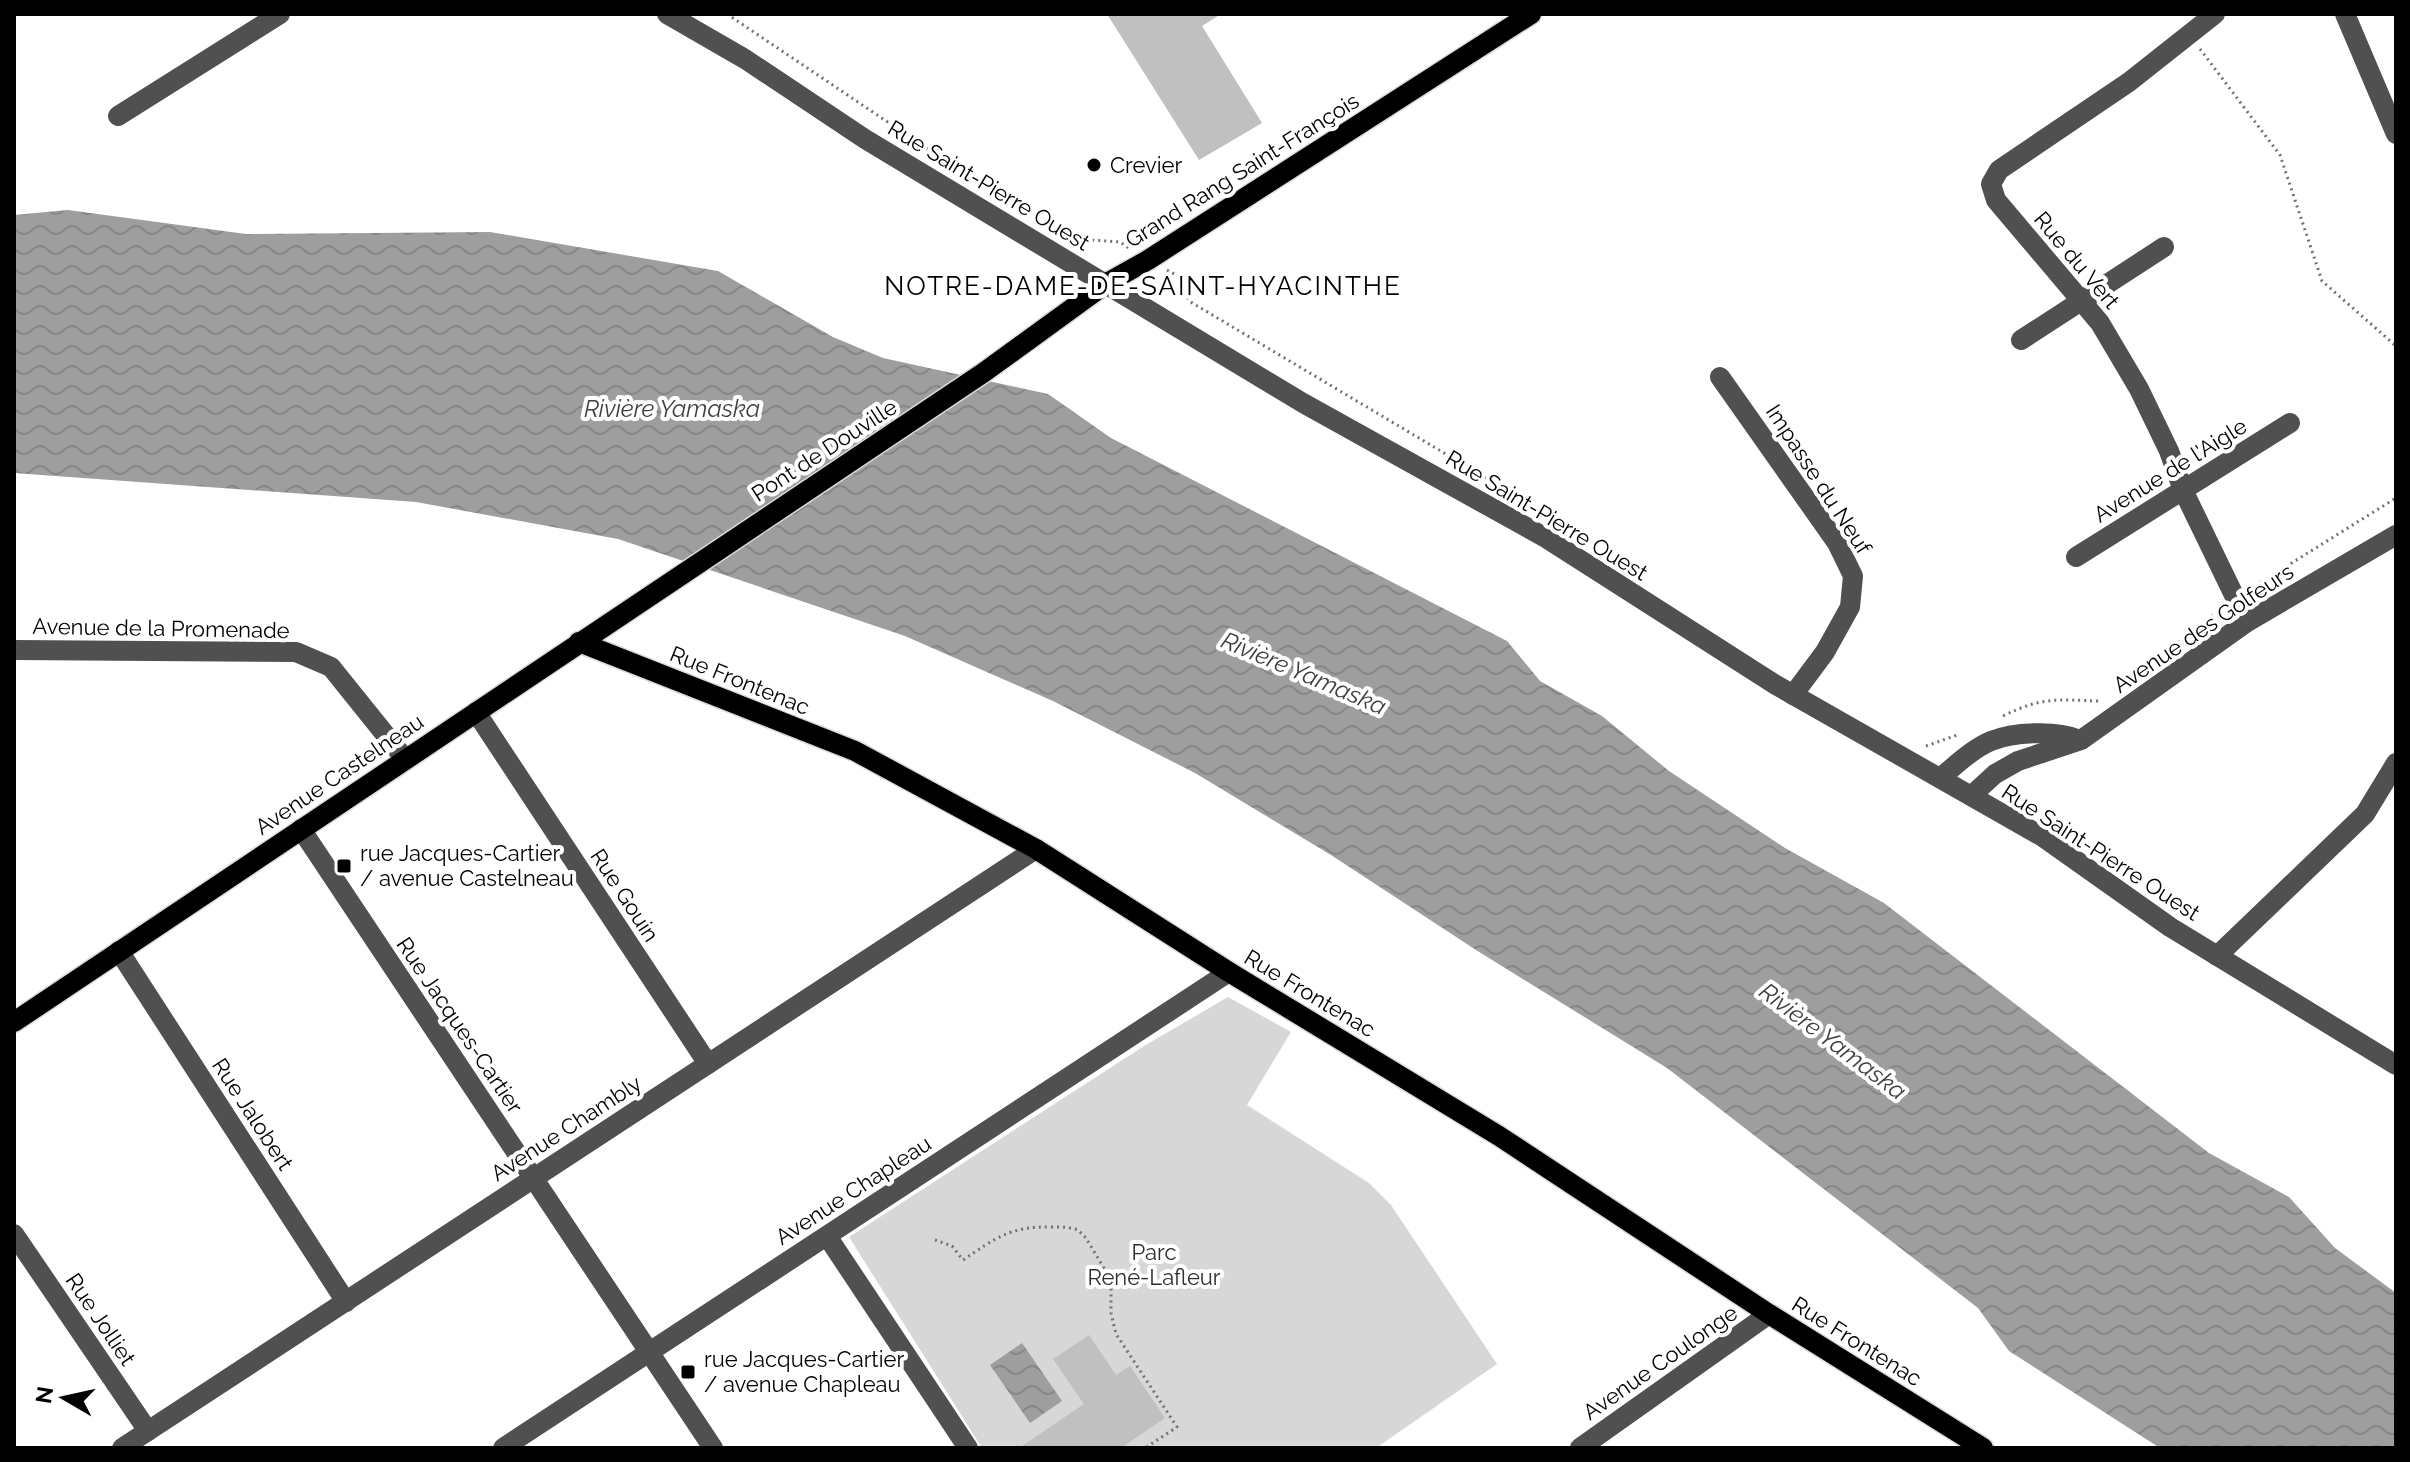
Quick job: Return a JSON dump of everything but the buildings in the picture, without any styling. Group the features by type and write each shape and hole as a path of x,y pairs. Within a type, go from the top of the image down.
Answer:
{"main road":[{"name":"Grand Rang Saint-François","path":"983,373 1107,283 1148,260 1531,14"},
{"name":"Pont de Douville","path":"691,566 983,373"},
{"name":"Avenue Castelneau","path":"14,1022 691,566"},
{"name":"Rue Frontenac","path":"579,642 855,751 1036,849 1229,972 1499,1136 1769,1314 1983,1448"}],"street":[{"path":"118,116 280,14"},
{"name":"Rue Saint-Pierre Ouest","path":"667,14 745,59 865,139 1303,403 1546,538 1793,695 2043,837 2170,927 2396,1065"},
{"name":"Rue du Vert","path":"2215,14 2129,82 1999,170 1991,184 1996,200 2100,323 2139,389 2169,451 2183,490 2247,622"},
{"path":"2345,14 2396,134"},
{"path":"2021,340 2164,247"},
{"name":"Impasse du Neuf","path":"1720,377 1837,543 1853,576 1850,607 1825,652 1793,695"},
{"name":"Avenue de l'Aigle","path":"2076,557 2290,423"},
{"name":"Avenue des Golfeurs","path":"1971,796 1995,774 2018,761 2081,740 2247,622 2396,535"},
{"name":"Avenue de la Promenade","path":"14,650 296,652 331,667 405,759"},
{"name":"Rue Gouin","path":"476,712 708,1064"},
{"path":"1940,778 1970,753 1992,741 2063,733 2081,740"},
{"path":"2217,956 2365,814 2396,763"},
{"name":"Rue Jacques-Cartier","path":"301,829 713,1448"},
{"name":"Avenue Chambly","path":"122,1448 1036,849"},
{"name":"Rue Jalobert","path":"119,951 346,1302"},
{"name":"Avenue Chapleau","path":"503,1448 1229,972"},
{"name":"Rue Jolliet","path":"14,1234 148,1431"},
{"path":"827,1236 968,1448"},
{"name":"Avenue Coulonge","path":"1580,1448 1769,1314"}],"path":[{"path":"727,14 976,181"},
{"path":"2190,36 2280,155 2322,281 2396,346"},
{"path":"1053,227 1078,239 1120,242 1178,276 1189,301 1539,510"},
{"path":"2142,671 2235,599 2396,498"},
{"path":"1991,722 2031,702 2063,699 2100,701 2107,698"},
{"path":"1940,778 1926,746 1965,733"},
{"path":"935,1240 952,1246 963,1260 1019,1228 1078,1230 1111,1280 1111,1313 1116,1334 1177,1427 1145,1448"}],"green space":[{"name":"Parc René-Lafleur","path":"1228,997 1291,1032 1247,1105 1369,1183 1391,1205 1497,1364 1376,1448 982,1448 849,1237 1144,1046"}],"water":[{"name":"Rivière Yamaska","path":"68,210 246,234 490,232 718,271 833,337 883,358 1048,394 1111,438 1507,641 1540,681 1602,716 1669,771 1785,848 1884,903 2209,1153 2289,1197 2335,1248 2396,1293 2396,1448 2160,1448 2009,1351 1978,1308 1667,1068 1476,950 1331,855 1195,773 1053,701 905,636 618,539 416,502 14,473 14,215"},
{"path":"1022,1343 1062,1401 1030,1423 990,1365"}],"place":[{"name":"Crevier","path":"1094,165"},
{"name":"rue Jacques-Cartier / avenue Castelneau","path":"344,866"},
{"name":"rue Jacques-Cartier / avenue Chapleau","path":"688,1372"}],"district":[{"name":"NOTRE-DAME-DE-SAINT-HYACINTHE","path":"1143,286"}]}
